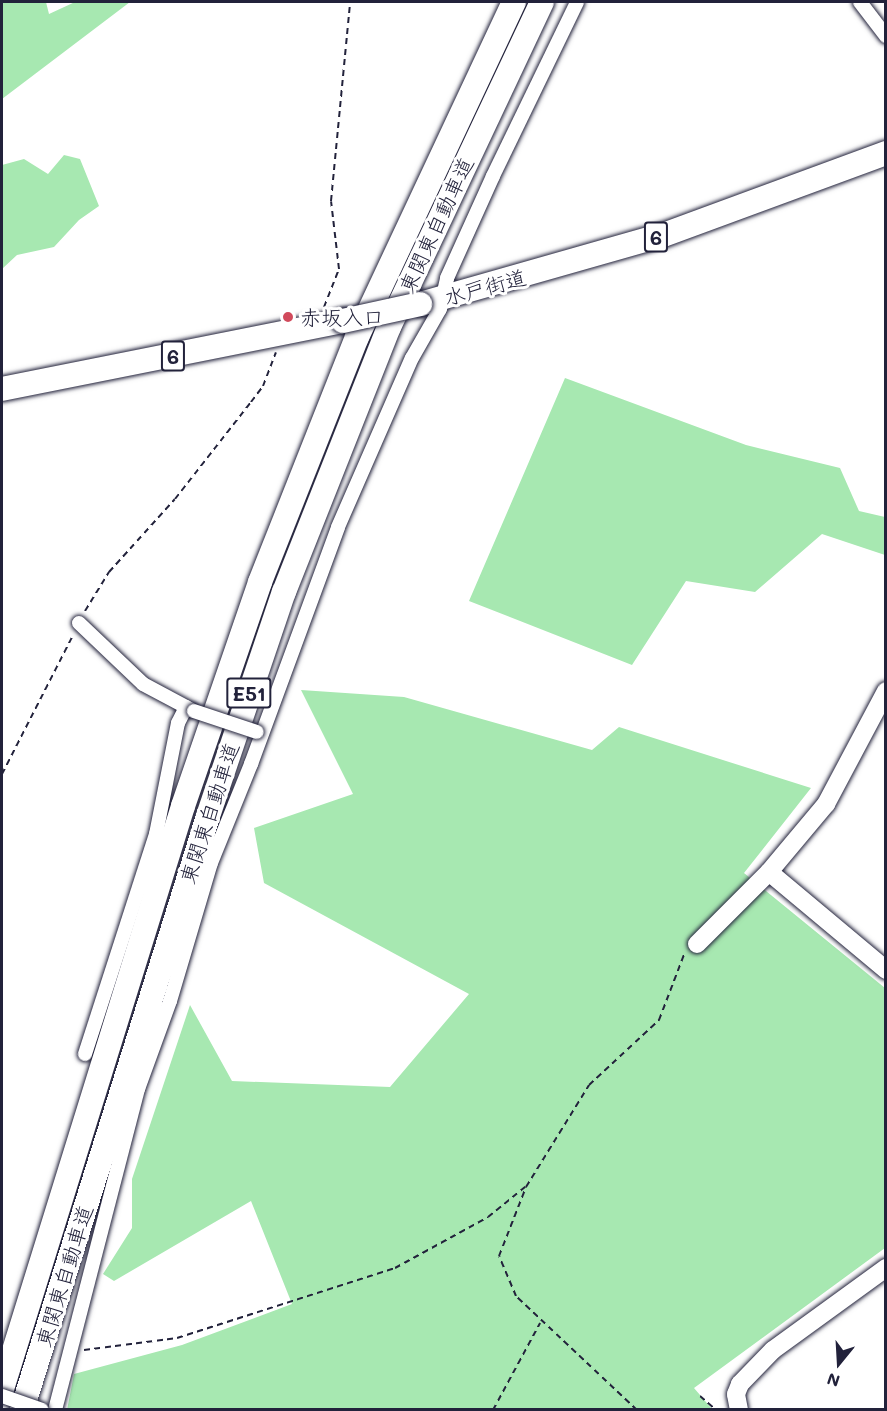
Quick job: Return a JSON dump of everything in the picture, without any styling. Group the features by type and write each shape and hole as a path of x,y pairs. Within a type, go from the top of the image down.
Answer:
{"highway":[{"name":"東関東自動車道","path":"2,1389 183,806 260,582 362,327 514,2"},
{"name":"東関東自動車道","path":"22,1410 204,827 284,592 389,327 542,2"},
{"name":"水戸街道","path":"2,389 334,323 431,301 663,235 885,153"}],"street":[{"path":"55,1410 69,1350 150,1051 170,1001 210,863 338,527 412,358 431,301 447,278 493,176 577,2"},
{"path":"860,2 885,36"},
{"path":"79,623 143,684 190,709 260,733"},
{"path":"697,944 769,872 826,804 885,691"},
{"path":"85,1054 156,834 178,723 190,709"},
{"path":"769,872 885,970"},
{"path":"739,1410 736,1394 740,1384 773,1350 885,1268"},
{"path":"2,1396 42,1410"}],"path":[{"path":"334,323 324,306 339,269 330,201 350,2"},
{"path":"2,774 79,623 109,572 176,499 263,386 282,333"},
{"path":"637,1410 540,1323 507,1281 499,1256 526,1187 589,1085 658,1020 679,963 686,951 697,944"},
{"path":"69,1350 177,1338 395,1268 488,1217 526,1187"},
{"path":"493,1410 540,1323"},
{"path":"700,1396 716,1410"}],"green space":[{"path":"2,2 46,2 49,14 75,2 130,2 2,99"},
{"path":"64,155 80,159 99,206 79,220 54,247 17,255 2,269 2,165 24,159 48,174"},
{"path":"565,378 746,445 840,468 859,511 885,517 885,555 822,534 755,592 686,581 632,665 469,601"},
{"path":"301,690 404,697 592,750 619,727 811,788 744,873 885,988 885,1248 694,1388 712,1409 67,1410 74,1374 182,1345 292,1304 251,1201 114,1281 103,1274 132,1228 132,1179 190,1005 232,1081 390,1087 469,994 264,883 254,828 353,794"}],"place":[{"name":"赤坂入口","path":"288,317"}]}
